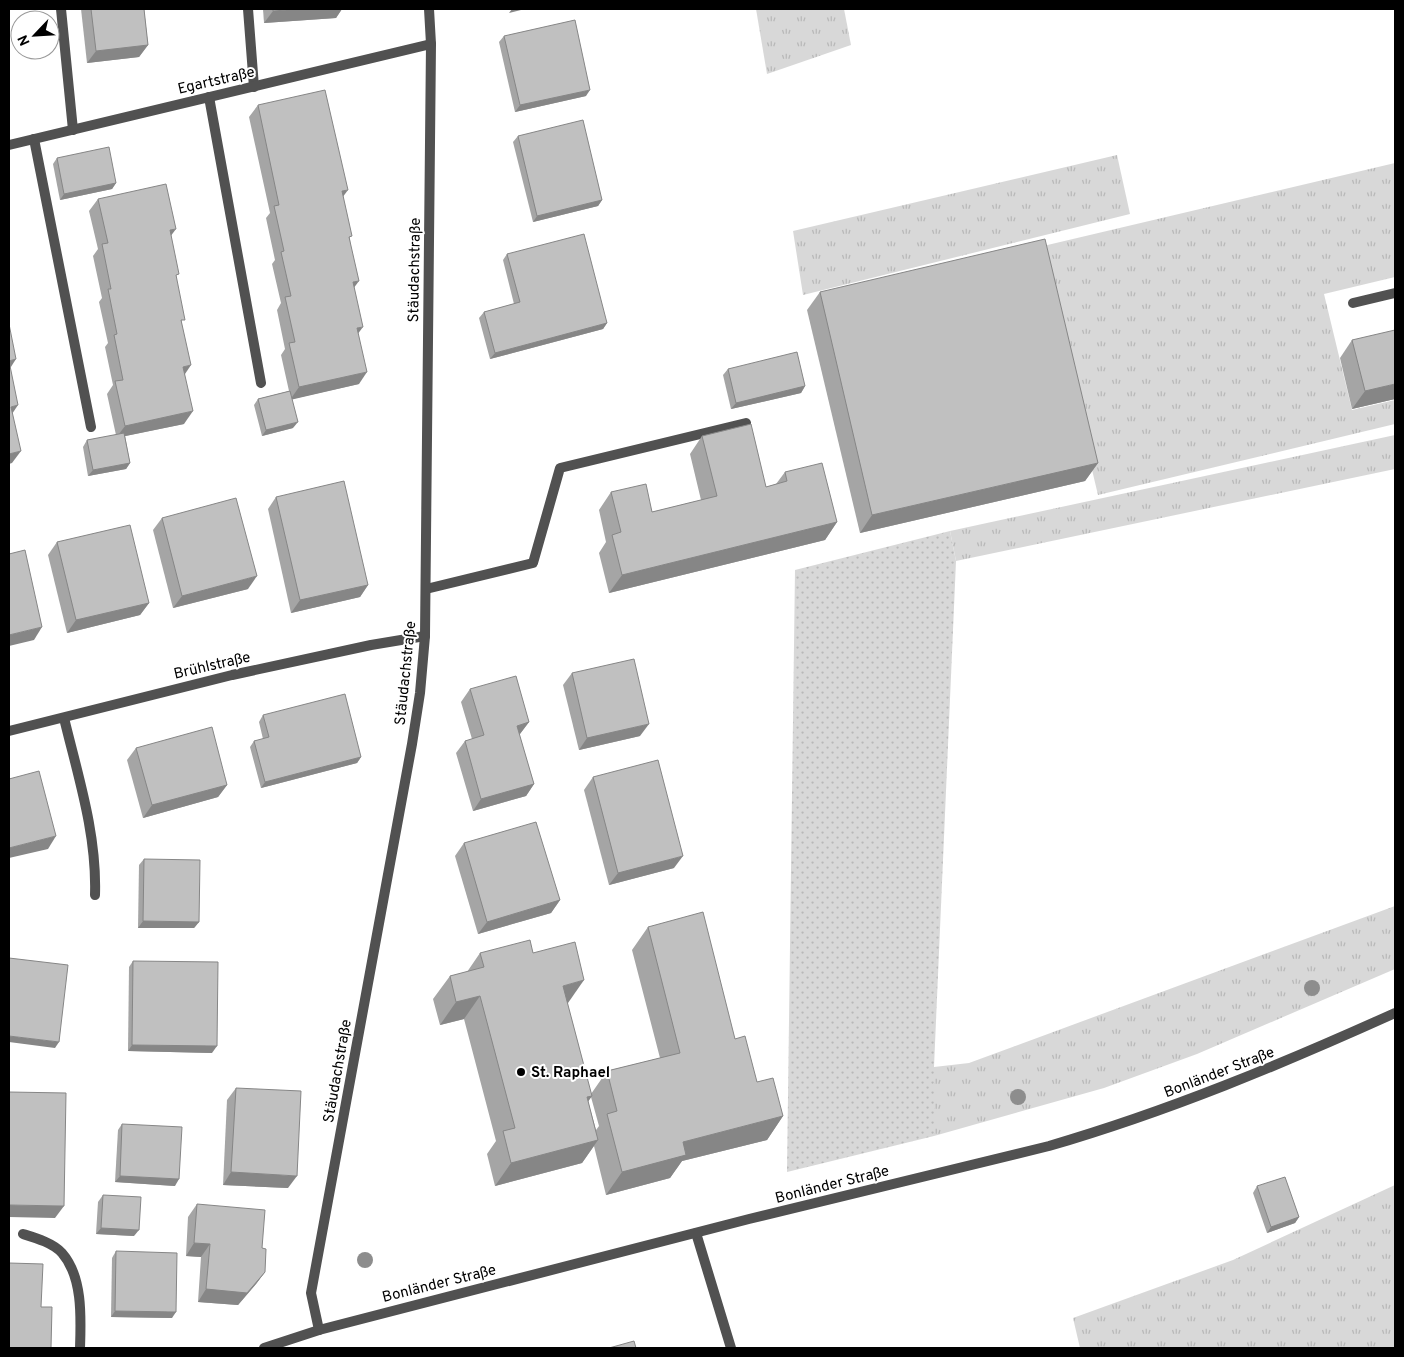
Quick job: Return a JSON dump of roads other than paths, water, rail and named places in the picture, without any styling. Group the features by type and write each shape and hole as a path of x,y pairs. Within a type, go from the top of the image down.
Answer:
{"street":[{"path":"61,9 73,130"},
{"path":"248,9 254,87"},
{"name":"Stäudachstraße","path":"318,1330 311,1293 412,744 420,694 425,636 430,9"},
{"name":"Egartstraße","path":"9,145 431,44"},
{"path":"208,97 261,383"},
{"path":"34,139 91,427"},
{"path":"1353,303 1395,294"},
{"path":"426,588 533,563 560,468 746,423"},
{"name":"Brühlstraße","path":"9,731 232,675 371,644 425,636"},
{"path":"64,718 86,806 93,844 96,872 95,895"},
{"name":"Bonländer Straße","path":"264,1348 318,1330 1091,1134 1174,1106 1244,1079 1395,1013"},
{"path":"696,1233 731,1348"},
{"path":"23,1234 42,1240 61,1252 73,1272 79,1304 80,1348"}],"place":[{"name":"St. Raphael","path":"521,1072"}]}
